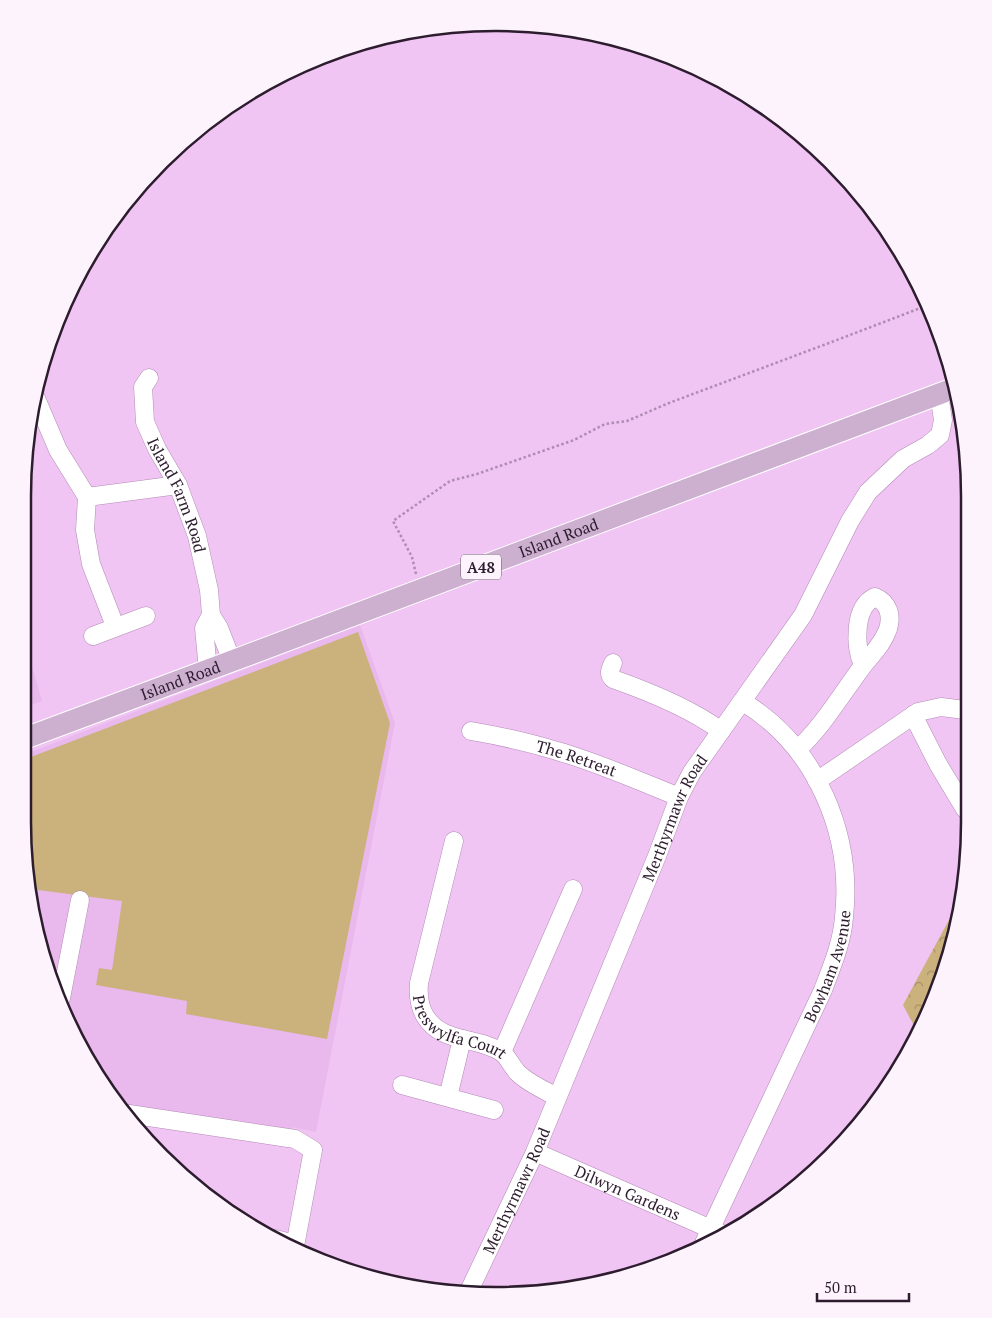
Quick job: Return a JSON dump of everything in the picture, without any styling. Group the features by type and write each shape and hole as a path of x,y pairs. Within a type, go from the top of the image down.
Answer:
{"main road":[{"name":"Island Road","path":"31,736 946,390"}],"street":[{"name":"Island Farm Road","path":"149,378 144,387 145,422 157,449 178,485 197,536 209,590 211,615 219,628 232,661"},
{"name":"Merthyrmawr Road","path":"471,1286 535,1152 679,798 692,772 803,615 850,521 868,492 903,459 928,445 940,435 944,420 946,390"},
{"path":"40,407 58,450 87,497 86,530 91,564 115,626"},
{"path":"87,497 178,485"},
{"name":"Island Farm Road","path":"208,670 204,628 211,615"},
{"path":"93,636 115,626 146,616"},
{"path":"613,663 609,672 610,676 614,679 665,700 721,731"},
{"path":"798,750 807,741 863,666"},
{"name":"Bowham Avenue","path":"714,1232 823,990 841,938 846,899 844,860 835,822 817,781 798,750 780,729 760,712 743,702"},
{"path":"817,781 918,712 941,707 961,710"},
{"path":"912,715 961,785"},
{"name":"The Retreat","path":"471,731 518,740 559,751 621,773 679,798"},
{"name":"Preswylfa Court","path":"454,841 419,983 419,998 423,1012 432,1025 446,1035 490,1046 502,1052 518,1072 538,1087 558,1097"},
{"path":"502,1052 573,889"},
{"path":"63,989 80,900"},
{"path":"448,1097 462,1039"},
{"path":"402,1084 494,1110"},
{"path":"136,1115 296,1139 313,1150 296,1242"},
{"name":"Dilwyn Gardens","path":"535,1152 709,1235"}],"path":[{"path":"420,590 412,557 393,521 450,481 478,474 574,440 605,424 627,421 669,402 921,309"}],"shaded area":[{"path":"360,625 395,723 316,1132 292,1127 289,1147 145,1125 127,1105 79,1028 56,971 47,942 35,883 32,852 31,752"},
{"path":"31,663 42,701 31,705"}],"green space":[{"path":"358,632 390,723 327,1039 186,1014 187,1001 96,985 99,968 112,970 122,901 36,890 32,852 31,757"},
{"path":"951,915 936,971 914,1026 903,1005"}]}
